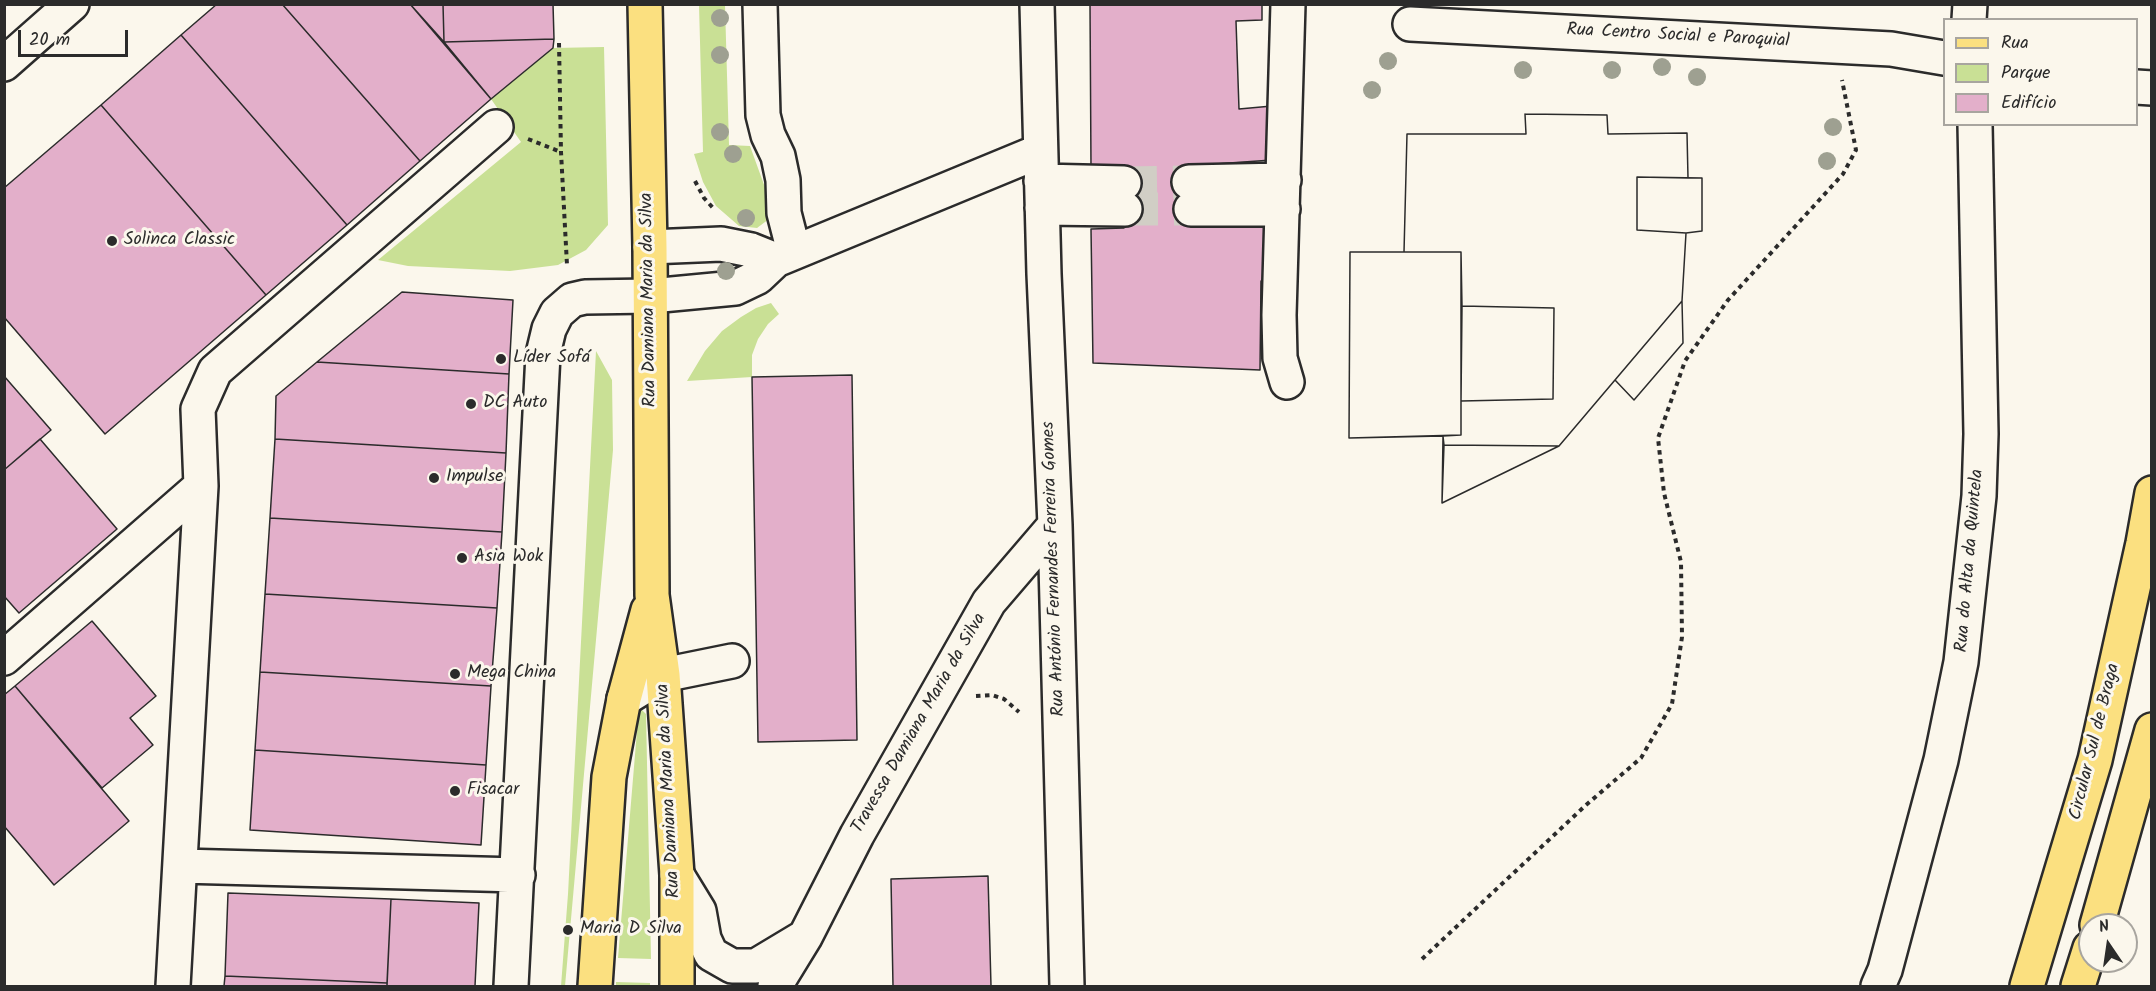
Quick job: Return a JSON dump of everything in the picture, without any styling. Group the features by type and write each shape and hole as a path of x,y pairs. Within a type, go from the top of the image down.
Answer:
{"main road":[{"name":"Rua Damiana Maria da Silva","path":"645,4 651,296 652,596 663,675 677,875 677,987"},
{"name":"Circular Sul de Braga","path":"2027,987 2094,760 2143,543 2151,494"},
{"name":"Rua Damiana Maria da Silva","path":"595,987 609,777 624,699 652,596"},
{"path":"2100,913 2151,730"}],"street":[{"path":"4,64 72,4"},
{"path":"760,4 763,116 768,135 778,156 783,180 785,256"},
{"name":"Rua António Fernandes Ferreira Gomes","path":"1037,4 1041,180 1055,525 1067,987"},
{"path":"1287,382 1280,358 1288,4"},
{"name":"Rua Centro Social e Paroquial","path":"1410,24 1844,46 1891,49 1943,58"},
{"name":"Rua do Alta da Quintela","path":"1878,987 1885,970 1941,760 1961,662 1980,496 1981,434 1975,126"},
{"path":"172,987 181,866 187,705 201,486 198,409 216,371 496,127"},
{"path":"511,987 543,354 549,329 557,313 572,300 585,297 651,296 735,288 758,277 785,256 1041,180 1124,196"},
{"path":"1190,196 1283,195"},
{"path":"650,247 721,244 785,256"},
{"path":"4,658 201,486"},
{"name":"Travessa Damiana Maria da Silva","path":"776,987 805,937 857,835 989,602 1055,525"},
{"path":"624,699 663,675 732,661"},
{"path":"181,866 518,875"},
{"path":"677,875 699,911 704,939 711,954 732,966 756,966 805,937"}],"path":[{"path":"559,43 561,152 567,265"},
{"path":"1422,959 1586,805 1641,758 1672,704 1682,637 1681,562 1664,493 1658,438 1685,361 1728,300 1843,174 1856,150 1842,78 1844,46"},
{"path":"975,696 992,695 1005,699 1018,712"}],"green space":[{"path":"699,5 725,5 729,145 750,146 767,193 769,219 757,228 739,226 716,206 703,182 694,154 703,152"},
{"path":"604,47 608,225 586,250 558,265 510,271 408,266 378,260 521,142 491,99 553,48"},
{"path":"771,303 779,314 768,324 758,339 752,355 752,377 687,381 705,351 722,331 756,308"},
{"path":"596,351 612,380 613,450 565,986 561,986 568,894"},
{"path":"639,707 646,714 651,959 618,958"},
{"path":"616,982 650,983 650,986 616,986"}],"building":[{"path":"217,4 282,4 420,161 347,225 181,35"},
{"path":"282,4 410,4 491,99 420,161"},
{"path":"410,4 443,4 444,42"},
{"path":"443,4 553,4 554,39 444,42"},
{"path":"1090,4 1262,4 1262,20 1236,21 1239,109 1272,106 1272,160 1187,166 1191,227 1272,224 1274,281 1261,281 1260,370 1093,363 1091,229 1124,228 1125,194 1091,168"},
{"path":"181,35 347,225 266,295 101,105"},
{"path":"554,39 553,48 491,99 444,42"},
{"name":"Solinca Classic","path":"101,105 266,295 105,434 4,317 4,188"},
{"path":"1525,114 1607,115 1608,134 1687,133 1688,178 1702,178 1702,231 1686,233 1682,301 1683,343 1634,400 1615,380 1559,446 1442,503 1443,436 1349,438 1350,252 1404,252 1407,134 1526,134","holes":["1462,306 1554,308 1553,399 1461,401"]},
{"path":"1525,114 1607,115 1608,134 1687,133 1688,178 1637,177 1637,230 1686,233 1682,301 1559,446 1444,445 1443,436 1461,435 1461,401 1553,399 1554,308 1462,306 1461,252 1404,252 1407,134 1526,134"},
{"path":"1637,177 1702,178 1702,231 1686,233 1637,230"},
{"path":"1350,252 1461,252 1461,435 1349,438"},
{"path":"402,292 513,300 509,374 317,362"},
{"path":"1682,301 1683,343 1634,400 1615,380"},
{"path":"317,362 509,374 506,453 275,439 276,396"},
{"path":"852,375 857,740 758,742 752,377"},
{"path":"4,376 51,430 4,470"},
{"path":"40,439 117,529 19,613 4,596 4,470"},
{"path":"275,439 506,453 502,532 270,518"},
{"path":"1444,445 1559,446 1442,503"},
{"path":"270,518 502,532 497,608 265,594"},
{"path":"265,594 497,608 491,686 260,672"},
{"path":"92,621 156,696 130,718 153,745 102,788 15,686"},
{"path":"260,672 491,686 486,765 255,750"},
{"path":"15,686 129,821 54,885 4,826 4,695"},
{"path":"255,750 486,765 481,845 250,830"},
{"path":"988,876 991,986 893,986 891,879"},
{"path":"228,893 391,899 387,983 225,976"},
{"path":"391,899 479,903 475,986 387,986"},
{"path":"225,976 387,983 387,986 224,986"}],"tunnel":[{"path":"1124,183 1189,182"},
{"path":"1125,209 1191,209"}],"place":[{"name":"Solinca Classic","path":"112,241"},
{"name":"Líder Sofá","path":"501,359"},
{"name":"DC Auto","path":"471,404"},
{"name":"Impulse","path":"434,478"},
{"name":"Asia Wok","path":"462,558"},
{"name":"Mega China","path":"455,674"},
{"name":"Fisacar","path":"455,791"},
{"name":"Maria D Silva","path":"568,930"}]}
